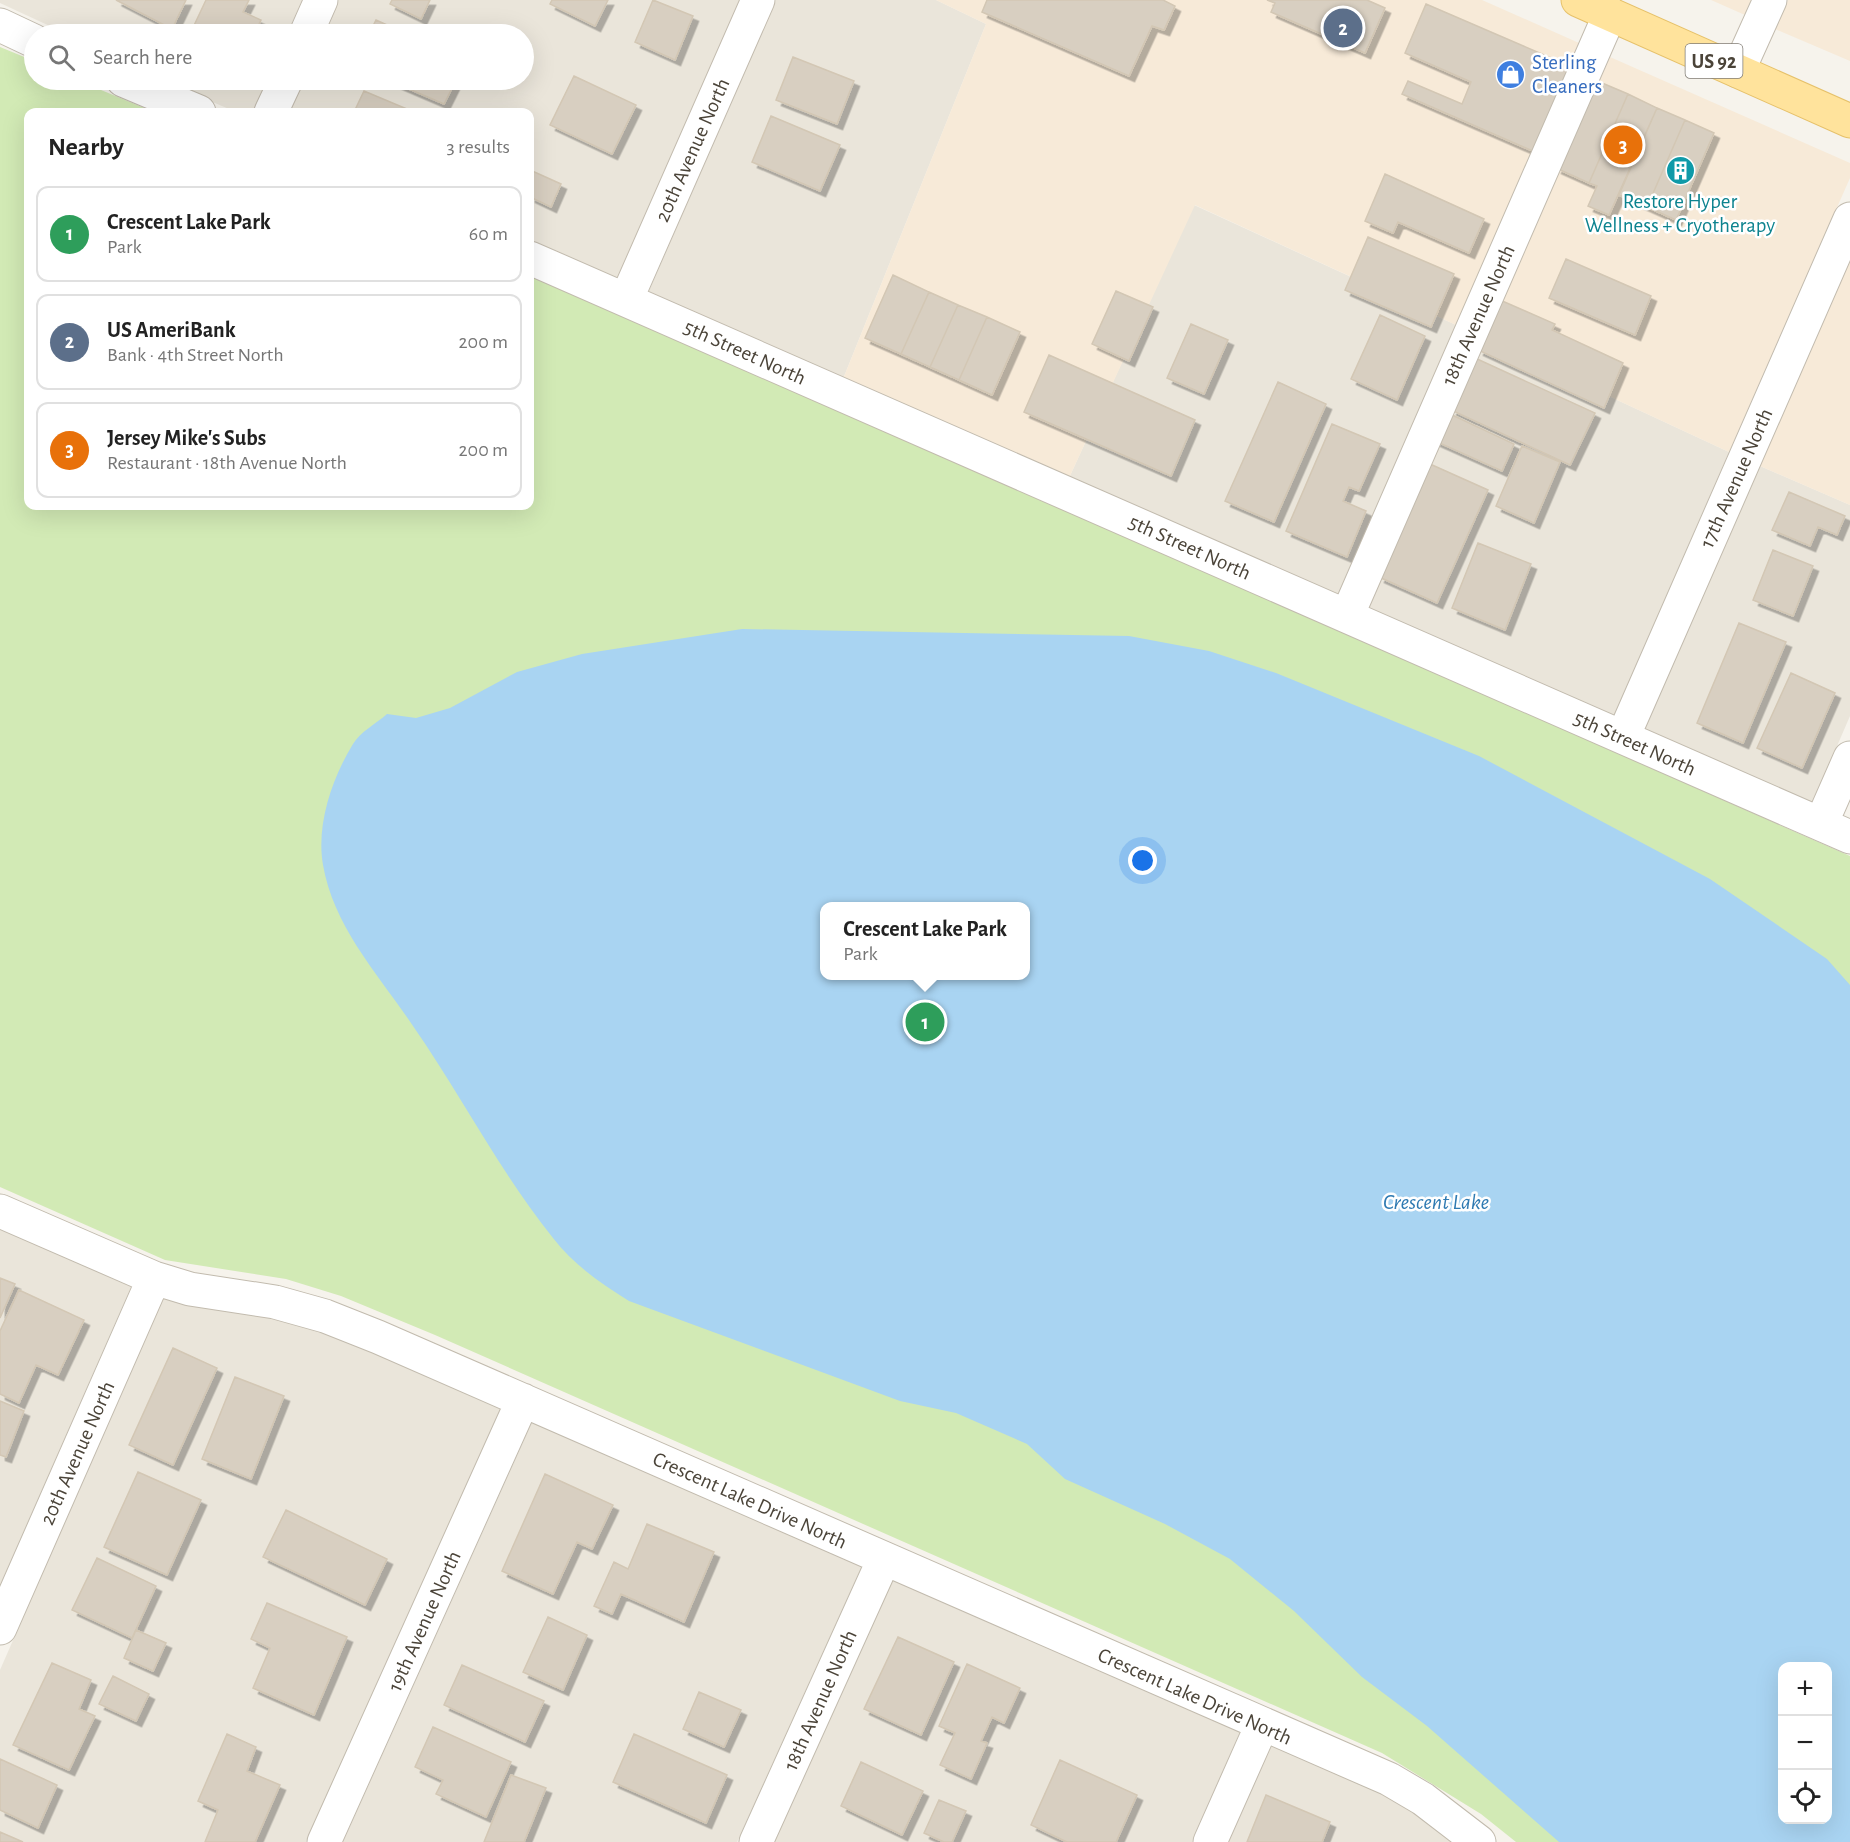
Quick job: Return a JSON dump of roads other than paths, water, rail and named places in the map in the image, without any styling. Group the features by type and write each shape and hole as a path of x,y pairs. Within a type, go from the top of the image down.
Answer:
{"main road":[{"name":"US 92","path":"1578,0 1850,121"}],"street":[{"path":"310,24 321,0"},
{"name":"20th Avenue North","path":"626,300 758,0"},
{"path":"1738,71 1770,0"},
{"name":"18th Avenue North","path":"1347,616 1610,14"},
{"path":"0,25 24,36"},
{"path":"147,90 190,108"},
{"path":"273,108 281,90"},
{"name":"17th Avenue North","path":"1623,737 1850,219"},
{"name":"5th Street North","path":"534,260 1835,830"},
{"path":"1835,830 1850,758"},
{"name":"Crescent Lake Drive North","path":"0,1211 154,1278 190,1289 275,1302 325,1316 523,1400 1389,1779 1423,1799 1479,1842"},
{"name":"20th Avenue North","path":"0,1628 154,1278"},
{"name":"19th Avenue North","path":"324,1842 523,1400"},
{"name":"18th Avenue North","path":"756,1842 884,1558"},
{"path":"1210,1842 1262,1725"}],"water":[{"name":"Crescent Lake","path":"742,629 1129,636 1209,651 1276,673 1479,756 1710,879 1827,959 1850,985 1850,1842 1559,1842 1427,1726 1362,1677 1294,1611 1230,1559 1165,1524 1065,1479 1027,1444 956,1413 900,1401 629,1301 579,1265 553,1238 534,1213 431,1052 359,950 337,910 323,865 322,834 328,802 338,772 356,740 387,714 416,718 450,708 517,672 582,654"}],"place":[{"name":"US AmeriBank","path":"1343,28"},
{"name":"Sterling Cleaners","path":"1511,74"},
{"name":"Jersey Mike's Subs","path":"1623,145"},
{"name":"Restore Hyper Wellness + Cryotherapy","path":"1680,170"},
{"name":"Crescent Lake Park","path":"925,1022"}]}
